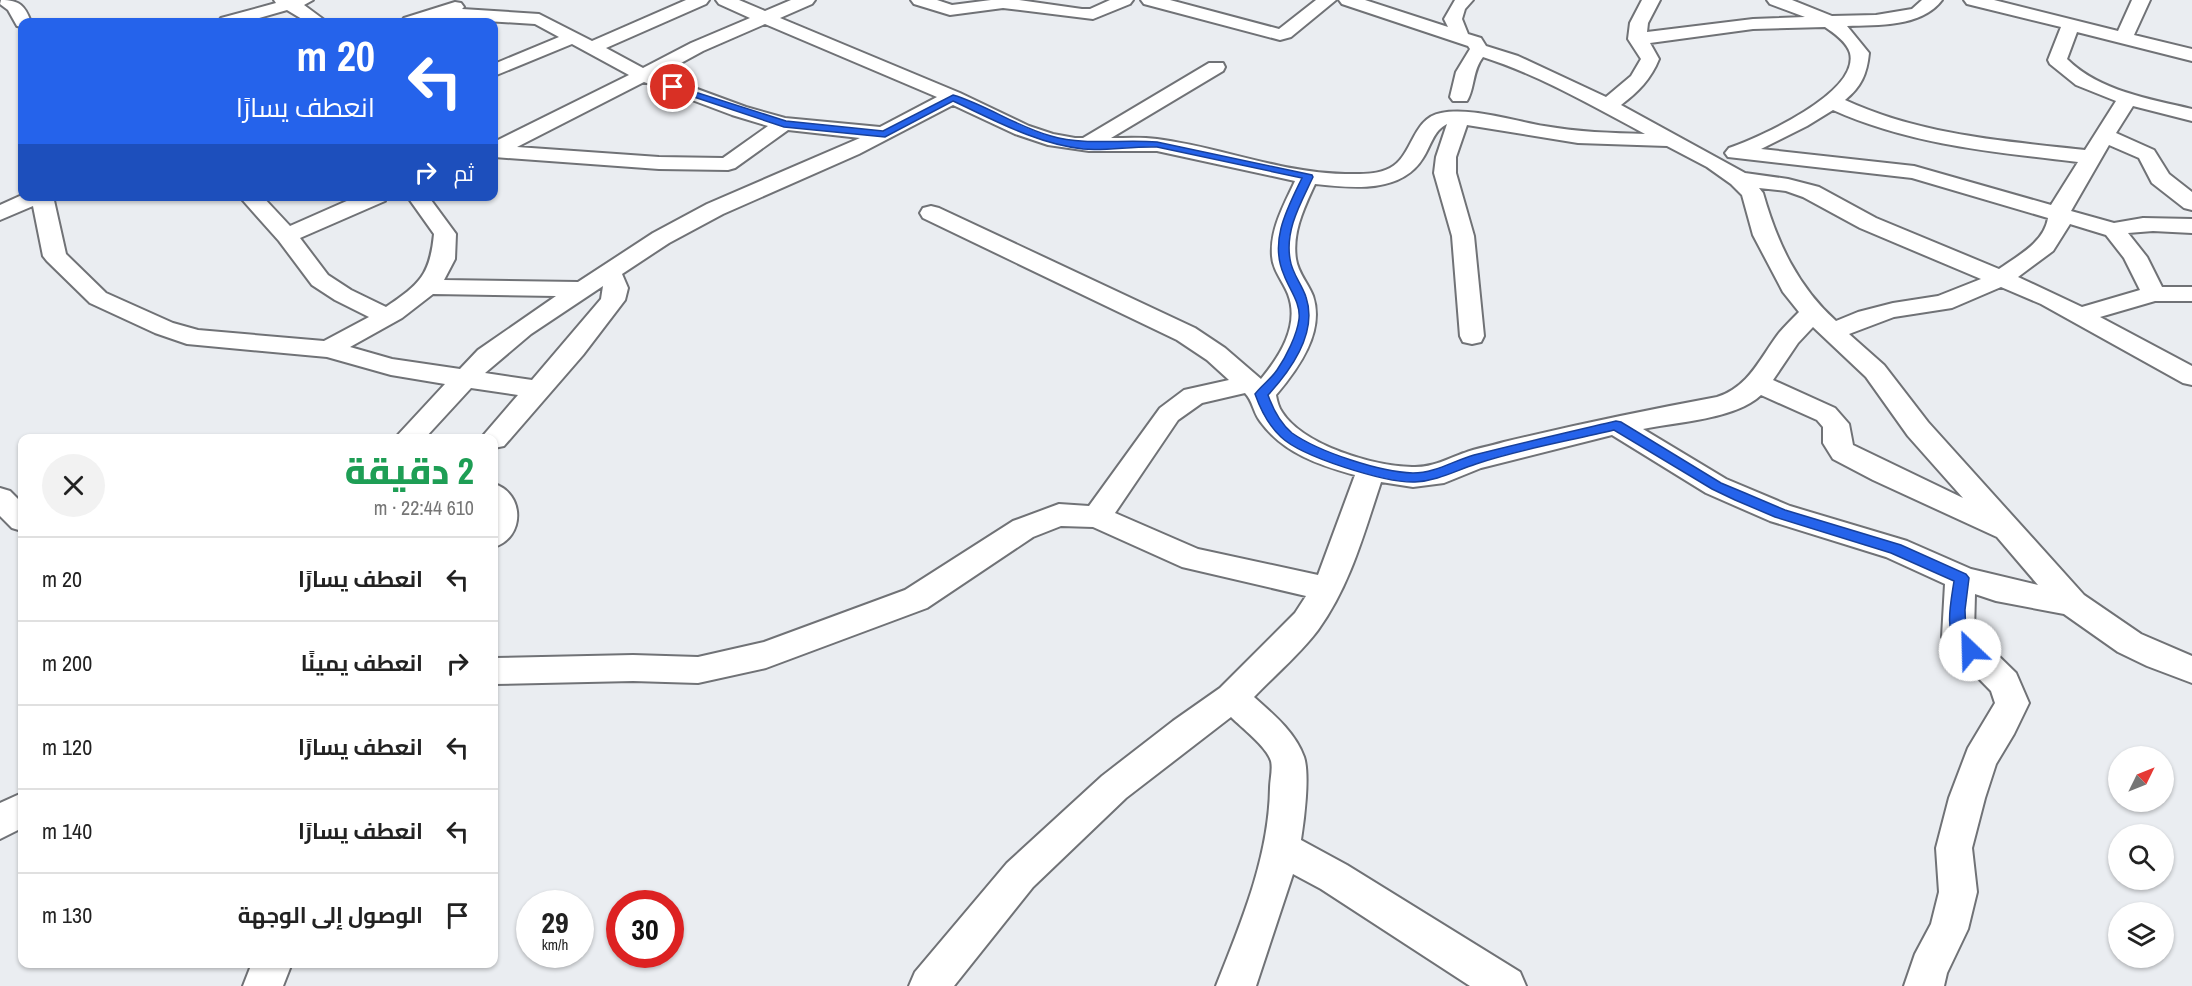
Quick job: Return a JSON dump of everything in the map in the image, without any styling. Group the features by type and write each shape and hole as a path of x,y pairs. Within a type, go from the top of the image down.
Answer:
{"street":[{"path":"422,18 474,0"},
{"path":"593,47 700,0"},
{"path":"725,0 953,97 1014,126 1048,139 1084,146 1157,144 1308,177 1368,181 1379,180 1398,173 1413,162 1428,128 1434,121 1460,108 1578,137 1671,140"},
{"path":"498,149 642,75 762,17 806,0"},
{"path":"920,0 950,10 1003,3 1082,14 1093,14 1124,0"},
{"path":"1150,0 1280,34 1286,33 1327,0"},
{"path":"1348,0 1511,60 1671,140 1725,158 1914,172 2114,230 2126,226 2192,226"},
{"path":"1464,0 1457,8 1453,19 1469,43 1470,59 1462,75 1460,108 1446,157 1445,173 1463,236 1472,336"},
{"path":"1607,106 1637,83 1647,68 1650,59 1637,39 1638,24 1652,0"},
{"path":"1725,158 1809,117 1832,102 1851,85 1858,71 1860,58 1854,42 1845,33 1826,21 1776,0"},
{"path":"1637,39 1722,27 1876,20 1917,13 1933,0"},
{"path":"2124,38 2141,0"},
{"path":"239,18 292,1 313,18"},
{"path":"1983,1 2192,55"},
{"path":"7,3 15,7 21,18"},
{"path":"437,13 539,19 642,75 689,94 784,124 885,134"},
{"path":"2071,25 2057,60 2064,70 2091,84 2128,98 2192,115"},
{"path":"498,68 575,37"},
{"path":"1084,146 1216,68"},
{"path":"414,434 487,356 661,238 716,209 805,172 885,134 953,97"},
{"path":"1834,331 1866,317 1893,310 1943,303 2001,279 2046,246 2058,227 2061,206 2128,98"},
{"path":"1832,102 1867,118 1913,132 2090,157"},
{"path":"728,164 784,124"},
{"path":"1913,132 1920,151 1920,162 1914,172"},
{"path":"2105,136 2146,154 2160,178 2192,203"},
{"path":"498,151 659,163 728,164 761,189"},
{"path":"1725,158 1752,193 1764,235 1795,292 1812,313 1875,371 1918,429 2073,604 2101,627 2134,647 2192,670"},
{"path":"1097,517 1169,414 1191,398 1255,388 1282,372 1295,348 1305,317 1300,295 1289,276 1284,260 1284,234 1291,211 1308,177"},
{"path":"1739,179 1788,185 1811,192 1868,223 2080,315 2131,346 2192,377"},
{"path":"0,213 26,201"},
{"path":"43,201 55,256 98,298 164,328 196,338 240,339 328,349 391,367 538,390"},
{"path":"254,201 287,236 320,280 343,295 386,316"},
{"path":"287,236 366,201"},
{"path":"328,349 386,316 427,287 442,262 445,234 421,201"},
{"path":"931,213 1186,334 1216,354 1255,388 1269,415 1287,435 1326,457 1371,470 1413,477 1444,472 1473,460 1616,425 1720,405 1742,398 1758,383 1789,336 1812,313"},
{"path":"2114,230 2135,257 2154,294"},
{"path":"498,435 613,300 616,288 610,273"},
{"path":"427,287 582,290"},
{"path":"2080,315 2154,294 2192,294"},
{"path":"1758,383 1826,414 1836,424 1837,443 1843,452 1882,474 2008,532"},
{"path":"1616,425 1716,486 1740,497 1792,517 1896,549 1961,578 1996,589 2073,604"},
{"path":"929,986 1020,874 1114,787 1185,731 1232,698 1306,622 1327,589 1338,566 1371,470"},
{"path":"0,498 18,516"},
{"path":"498,498 502,503 503,524 498,531"},
{"path":"498,671 633,668 698,670 766,655 916,599 1023,530 1059,515 1097,517 1145,540 1193,559 1327,589"},
{"path":"1924,986 1929,968 1949,929 1958,891 1954,848 1967,798 1980,759 2012,703 2004,683 1958,637 1961,578"},
{"path":"1232,698 1265,728 1287,757 1288,787 1280,848 1259,925 1236,986"},
{"path":"0,823 18,812"},
{"path":"1280,848 1334,876 1506,986"},
{"path":"263,986 270,968"}],"route":[{"path":"673,87 739,111 784,124 885,134 953,97 1014,126 1048,139 1084,146 1157,144 1308,177 1291,211 1284,234 1284,260 1289,276 1300,295 1305,317 1295,348 1282,372 1262,394 1269,415 1287,435 1326,457 1371,470 1413,477 1444,472 1473,460 1616,425 1716,486 1740,497 1780,514 1896,549 1961,578 1958,637 1970,650"}]}
